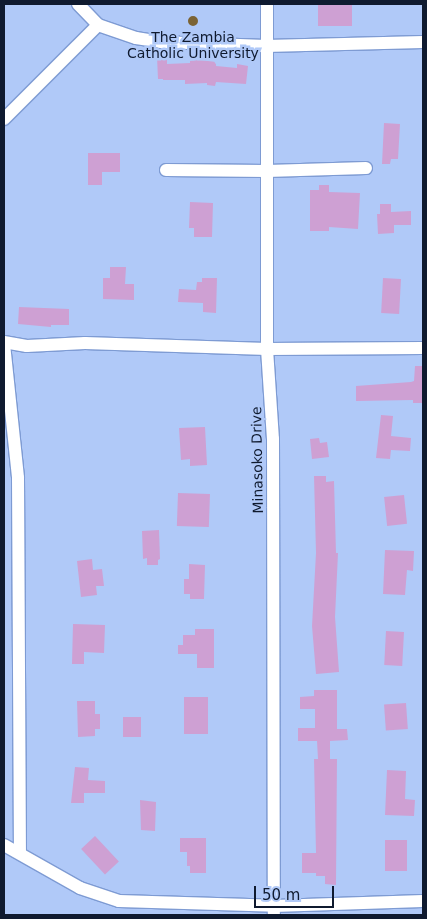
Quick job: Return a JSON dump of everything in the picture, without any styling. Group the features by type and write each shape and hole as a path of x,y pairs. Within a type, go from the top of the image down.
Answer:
{"street":[{"path":"78,4 98,25 136,38 161,42 266,46 423,42"},
{"name":"Minasoko Drive","path":"266,4 267,349 273,439 274,911"},
{"path":"4,119 98,25"},
{"path":"166,170 267,171 366,168"},
{"path":"20,853 18,478 4,343 27,346 85,343 267,349 423,348"},
{"path":"4,845 80,888 119,901 274,911 423,901"}],"building":[{"path":"318,4 352,4 352,26 318,26"},
{"path":"157,57 167,57 167,64 190,63 190,61 200,60 216,62 216,66 237,68 237,64 248,66 246,84 216,82 215,86 207,85 207,83 185,84 185,80 158,79"},
{"path":"384,123 400,124 398,159 391,159 390,164 382,164"},
{"path":"88,153 120,153 120,172 102,172 102,185 88,185"},
{"path":"319,185 329,185 329,192 360,193 358,229 329,227 329,231 310,231 310,190 319,190"},
{"path":"190,202 213,203 212,237 194,237 194,228 189,228"},
{"path":"380,204 391,204 391,212 411,211 411,225 394,225 394,233 378,234 377,214 380,214"},
{"path":"110,267 126,267 125,284 134,284 134,300 103,299 103,278 110,278"},
{"path":"202,278 217,278 216,313 203,312 203,303 178,302 179,289 196,290 197,282 202,282"},
{"path":"383,278 401,279 399,314 381,313"},
{"path":"19,307 69,309 69,325 51,325 51,327 18,324"},
{"path":"415,366 423,366 423,403 413,403 413,400 356,401 356,386 414,381"},
{"path":"381,415 393,416 391,436 411,438 410,451 391,450 390,459 376,458"},
{"path":"205,427 207,465 190,466 190,459 181,460 179,428"},
{"path":"319,438 320,443 327,442 329,457 312,459 310,439"},
{"path":"314,476 326,476 326,482 334,481 336,553 338,553 335,617 339,672 316,674 312,626 316,553"},
{"path":"178,493 210,494 209,527 177,526"},
{"path":"404,495 407,524 387,526 384,497"},
{"path":"159,530 160,559 158,560 158,565 147,565 147,558 143,559 142,531"},
{"path":"385,550 414,551 413,571 407,570 405,595 383,594"},
{"path":"92,559 93,570 102,569 104,586 96,586 97,595 81,597 77,561"},
{"path":"189,564 205,565 204,599 190,599 190,594 184,594 184,579 189,579"},
{"path":"73,624 105,625 104,653 84,652 84,664 72,664"},
{"path":"195,629 214,629 214,668 197,668 197,654 178,654 178,645 183,645 183,635 195,635"},
{"path":"386,631 404,632 402,666 384,665"},
{"path":"314,690 337,690 337,729 347,729 348,740 330,741 330,759 337,759 336,885 325,884 325,876 316,876 316,873 302,873 302,853 316,853 314,759 318,759 317,741 298,741 298,728 315,728 315,709 300,709 300,697 314,696"},
{"path":"184,697 208,697 208,734 184,734"},
{"path":"77,701 95,701 95,714 100,714 100,729 95,729 95,736 78,737"},
{"path":"406,703 408,729 386,730 384,705"},
{"path":"123,717 141,717 141,737 123,737"},
{"path":"75,767 89,768 88,780 105,781 105,793 84,793 84,803 71,803"},
{"path":"387,770 406,771 405,799 415,800 414,816 385,815"},
{"path":"140,800 156,802 155,831 141,830"},
{"path":"95,836 119,862 105,875 81,849"},
{"path":"180,838 206,838 206,873 190,873 190,866 187,866 187,852 180,852"},
{"path":"385,840 407,840 407,871 385,871"}],"place":[{"name":"The Zambia Catholic University","path":"193,21"}]}
